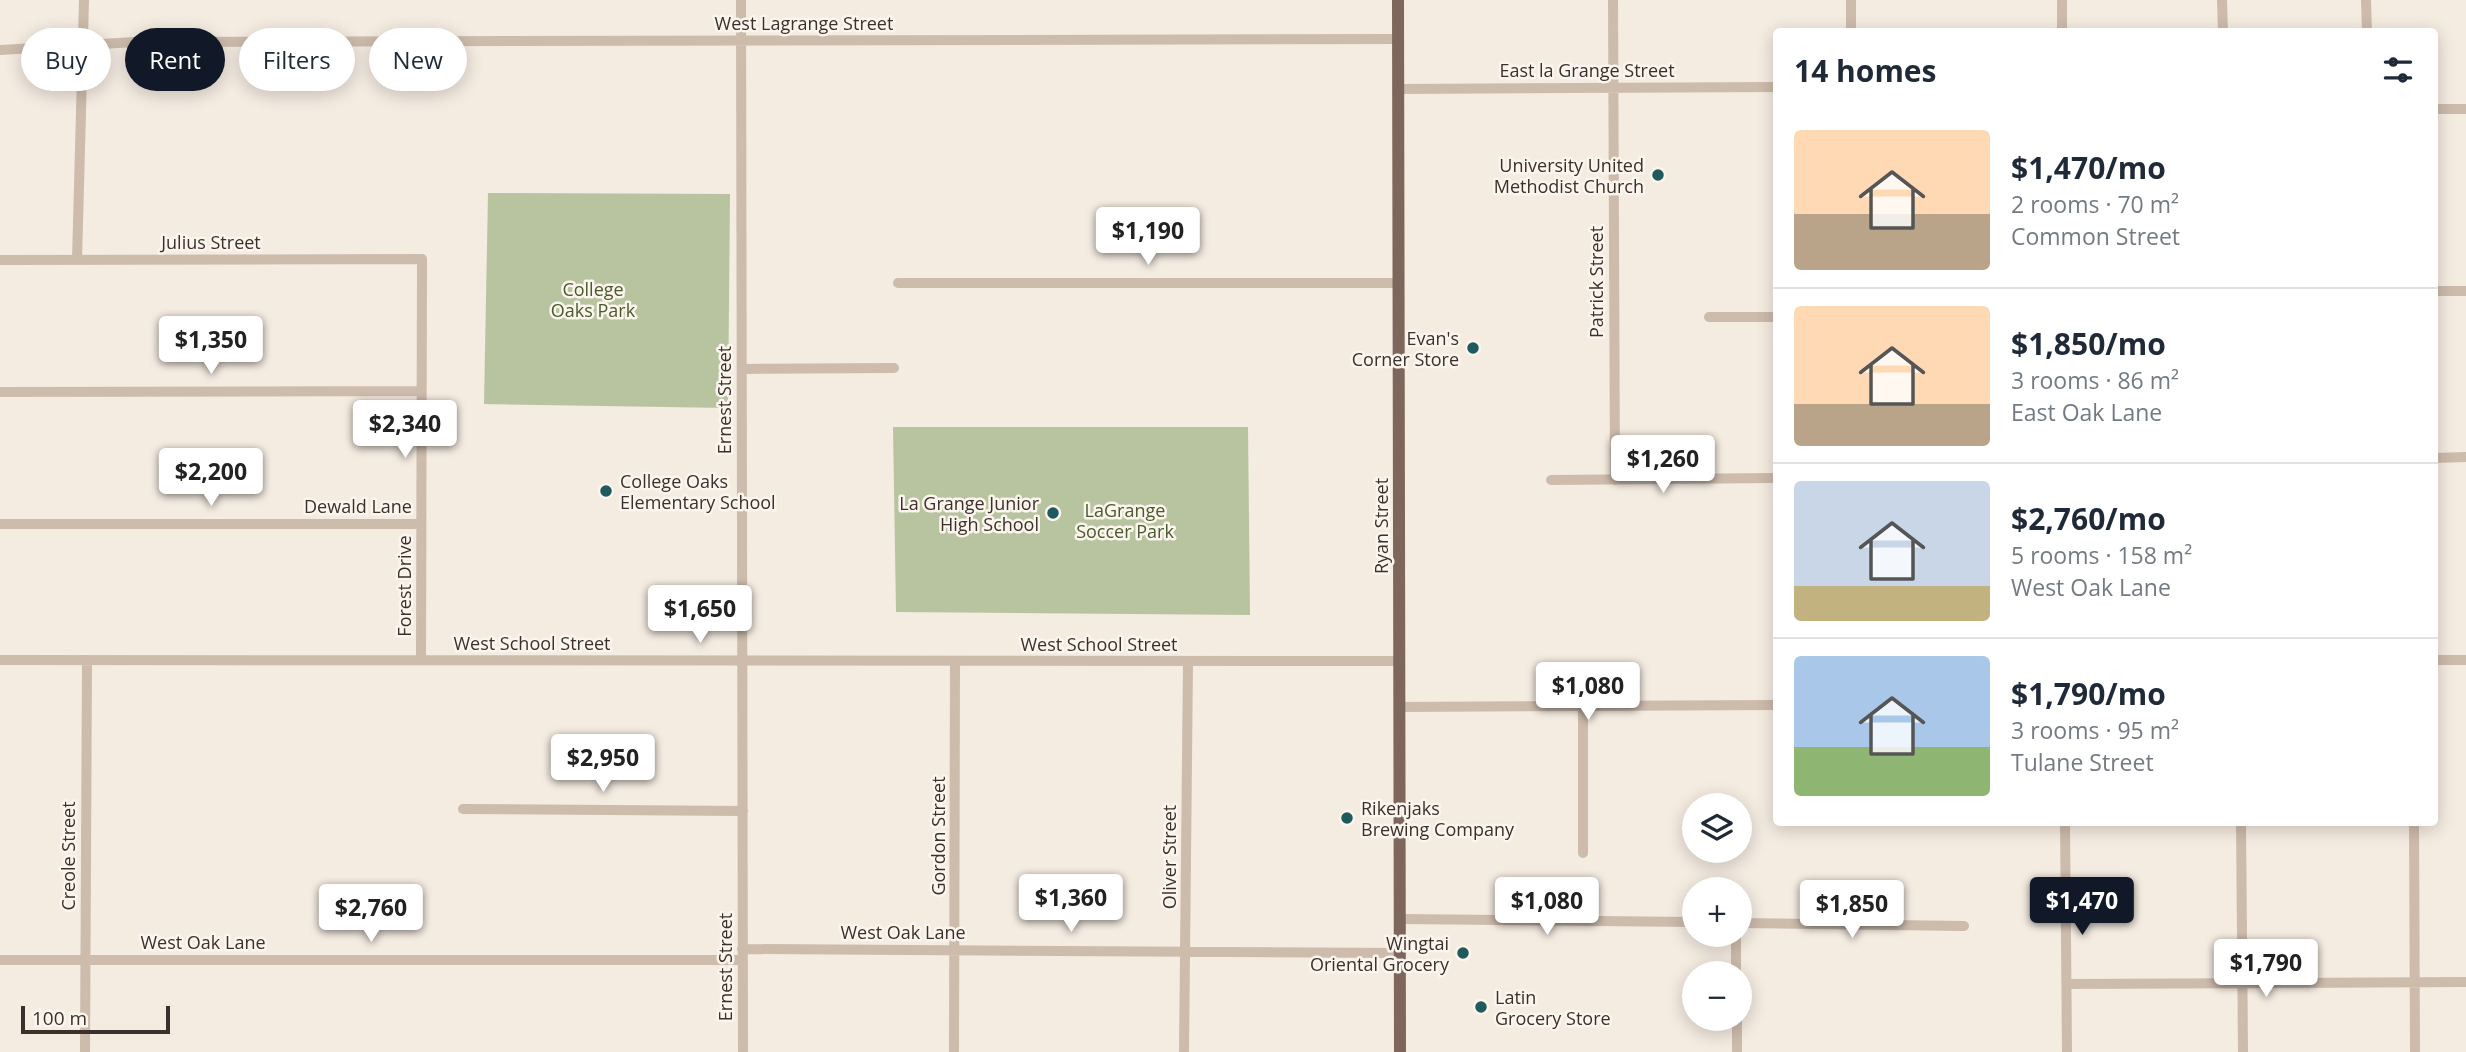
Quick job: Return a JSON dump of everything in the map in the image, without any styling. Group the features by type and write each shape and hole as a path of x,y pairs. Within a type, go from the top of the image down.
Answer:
{"main road":[{"name":"Ryan Street","path":"1398,0 1400,1052"}],"street":[{"path":"84,0 84,28"},
{"name":"Ernest Street","path":"741,0 743,1052"},
{"name":"Patrick Street","path":"1613,0 1615,480"},
{"path":"1851,0 1851,28"},
{"path":"2062,0 2062,28"},
{"path":"2222,0 2223,28"},
{"path":"2366,0 2367,28"},
{"name":"West Lagrange Street","path":"111,44 1398,39"},
{"name":"West Lagrange Street","path":"0,50 21,49"},
{"name":"East la Grange Street","path":"1398,89 1773,87"},
{"path":"77,260 83,91"},
{"path":"2438,109 2466,109"},
{"name":"Julius Street","path":"0,260 422,259"},
{"name":"Forest Drive","path":"421,660 422,259"},
{"path":"898,283 1398,283"},
{"path":"2438,291 2466,291"},
{"path":"1709,317 1773,317"},
{"path":"742,369 894,369"},
{"path":"0,392 421,391"},
{"path":"2438,458 2466,457"},
{"path":"1550,480 1773,478"},
{"name":"Dewald Lane","path":"0,524 421,524"},
{"name":"West School Street","path":"0,660 1399,661"},
{"name":"Creole Street","path":"85,1052 87,660"},
{"path":"2438,660 2466,660"},
{"name":"Gordon Street","path":"954,1052 955,661"},
{"name":"Oliver Street","path":"1184,1052 1188,662"},
{"path":"1399,707 1773,705"},
{"path":"1583,706 1583,853"},
{"path":"463,809 743,811"},
{"path":"2066,826 2067,1052"},
{"path":"2241,826 2243,1052"},
{"path":"2414,826 2415,1052"},
{"path":"1400,919 1682,922"},
{"path":"1752,923 1964,926"},
{"name":"West Oak Lane","path":"0,960 742,954 955,949 1400,953"},
{"path":"2067,984 2466,982"},
{"path":"1737,1031 1737,1052"}],"green space":[{"name":"College Oaks Park","path":"488,193 730,194 728,408 484,404"},
{"name":"LaGrange Soccer Park","path":"893,427 1248,427 1250,615 896,612"}],"place":[{"name":"University United Methodist Church","path":"1658,175"},
{"name":"Evan's Corner Store","path":"1473,348"},
{"name":"College Oaks Elementary School","path":"606,491"},
{"name":"La Grange Junior High School","path":"1053,513"},
{"name":"Rikenjaks Brewing Company","path":"1347,818"},
{"name":"Wingtai Oriental Grocery","path":"1463,953"},
{"name":"Latin Grocery Store","path":"1481,1007"}]}
